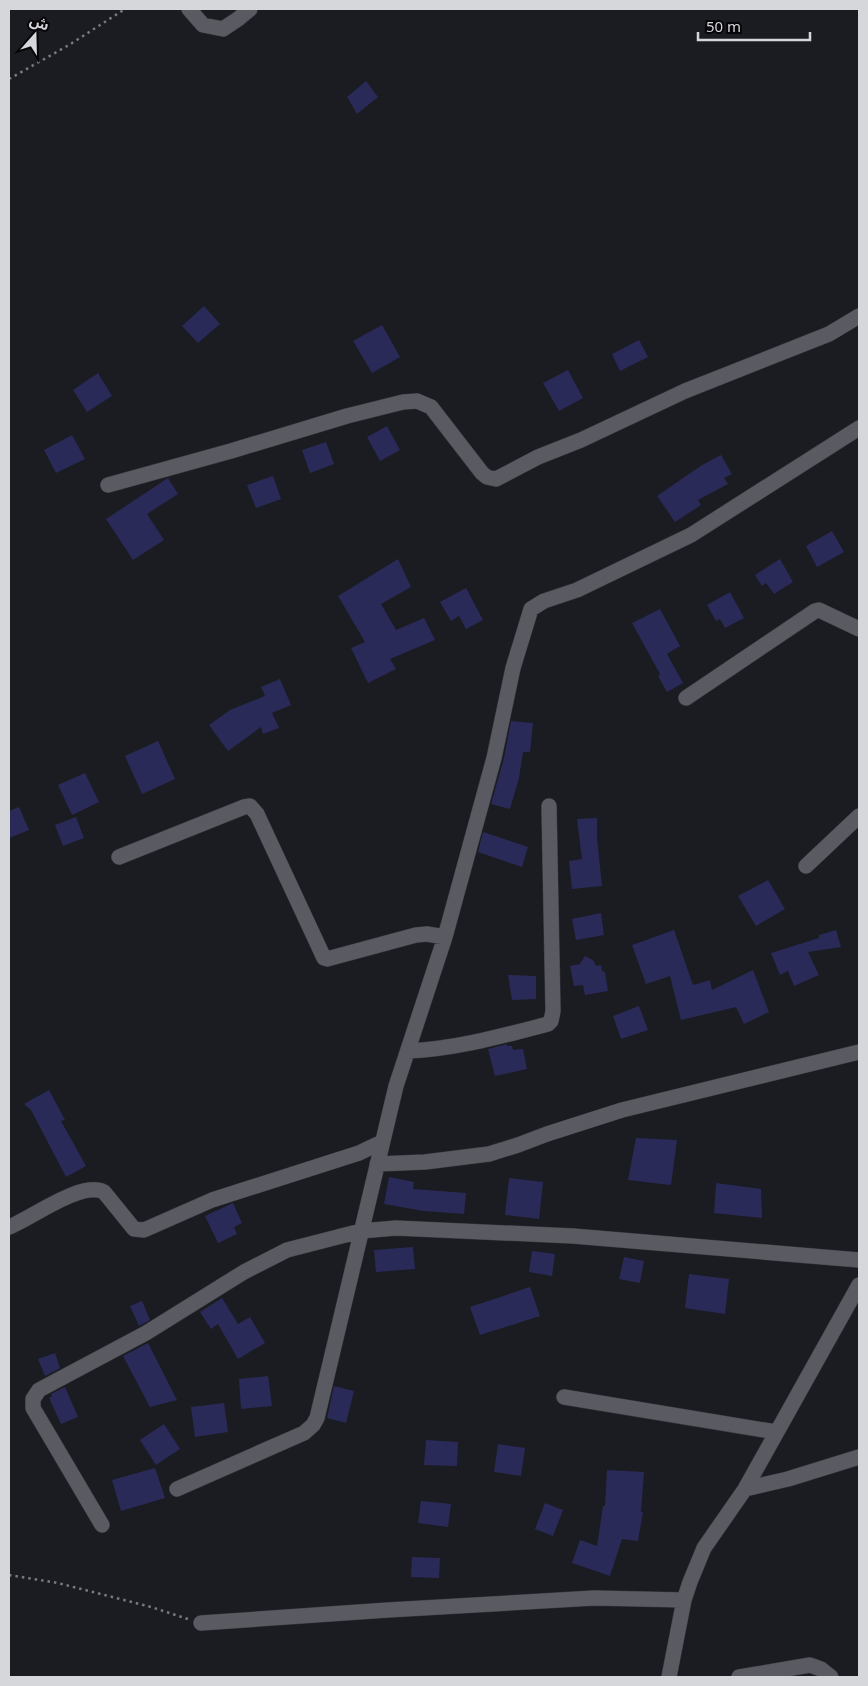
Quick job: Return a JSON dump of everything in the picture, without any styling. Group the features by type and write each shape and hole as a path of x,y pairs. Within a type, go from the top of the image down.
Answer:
{"street":[{"path":"189,9 204,25 223,29 250,9"},
{"path":"108,486 347,416 402,402 417,401 431,407 482,473 487,477 496,479 538,457 581,440 685,391 829,334 859,316"},
{"path":"177,1489 304,1433 313,1425 320,1409 396,1086 445,937 494,758 514,668 531,609 544,602 577,590 691,535 859,428"},
{"path":"686,698 815,611 820,610 859,629"},
{"path":"118,856 250,806 257,814 324,958 327,959 416,935 427,934 445,937"},
{"path":"408,1051 429,1050 481,1041 548,1024 551,1021 553,1011 549,806"},
{"path":"806,866 859,816"},
{"path":"377,1164 425,1162 489,1154 622,1110 859,1052"},
{"path":"9,1227 81,1191 98,1189 104,1192 134,1229 144,1230 212,1200 345,1158 382,1142"},
{"path":"102,1525 33,1408 34,1395 39,1390 146,1333 244,1272 287,1250 361,1231 396,1228 573,1236 859,1260"},
{"path":"669,1677 684,1600 704,1548 745,1489 859,1284"},
{"path":"564,1397 776,1432"},
{"path":"745,1489 788,1479 859,1457"},
{"path":"201,1623 594,1598 684,1600"},
{"path":"739,1677 810,1665 821,1669 831,1677"}],"path":[{"path":"9,79 69,45 125,9"},
{"path":"9,1575 58,1582 152,1607 201,1623"}],"building":[{"path":"366,81 378,97 357,114 347,97"},
{"path":"204,306 220,324 198,343 182,326"},
{"path":"382,325 400,357 372,373 353,341"},
{"path":"639,340 648,357 620,371 612,354"},
{"path":"568,370 583,398 559,411 543,383"},
{"path":"98,373 112,396 87,412 73,390"},
{"path":"387,426 400,450 380,461 367,437"},
{"path":"72,435 85,459 56,473 44,450"},
{"path":"326,442 334,464 310,473 302,450"},
{"path":"721,455 732,474 724,478 728,484 698,500 701,505 675,522 657,496 702,465"},
{"path":"273,476 281,499 256,508 247,485"},
{"path":"168,478 178,494 147,514 164,540 133,560 106,519"},
{"path":"832,531 844,552 817,567 806,546"},
{"path":"398,559 411,587 381,604 396,630 424,618 435,640 390,659 396,669 368,683 351,648 365,642 338,596"},
{"path":"780,559 793,582 774,594 766,583 762,586 755,575"},
{"path":"466,588 483,620 466,629 459,616 451,621 440,602"},
{"path":"730,592 744,618 725,628 720,619 716,621 707,605"},
{"path":"660,609 680,646 667,654 683,683 667,692 658,676 660,674 632,623"},
{"path":"280,679 291,705 272,713 279,728 263,734 261,727 228,751 209,725 230,710 265,696 261,687"},
{"path":"511,721 533,723 530,752 523,752 519,778 510,809 491,804 504,758"},
{"path":"158,741 175,779 142,794 125,756"},
{"path":"85,773 99,802 72,815 58,785"},
{"path":"19,807 29,830 9,838 9,811"},
{"path":"76,817 84,838 63,846 55,825"},
{"path":"597,818 597,839 602,886 572,889 569,861 582,859 577,819"},
{"path":"483,832 528,847 522,867 478,852"},
{"path":"768,880 785,909 756,926 738,896"},
{"path":"601,913 604,935 576,940 572,919"},
{"path":"674,930 693,985 710,980 712,990 753,970 769,1012 744,1024 736,1007 681,1020 670,976 646,984 632,945"},
{"path":"836,930 841,947 808,952 819,975 794,986 788,971 780,975 771,953 819,938 819,935"},
{"path":"585,956 593,960 596,966 601,965 602,971 605,972 608,991 585,995 583,985 574,986 570,966 580,964"},
{"path":"508,975 536,976 536,999 512,1000"},
{"path":"639,1006 648,1030 621,1039 613,1016"},
{"path":"507,1044 507,1046 512,1046 513,1050 523,1049 527,1069 495,1076 488,1049"},
{"path":"49,1090 65,1120 61,1121 86,1166 66,1177 31,1110 24,1104"},
{"path":"636,1138 677,1140 671,1185 628,1180"},
{"path":"389,1177 414,1182 413,1189 466,1193 464,1214 424,1211 384,1204"},
{"path":"509,1178 543,1182 539,1219 505,1215"},
{"path":"716,1183 761,1189 762,1218 714,1213"},
{"path":"233,1203 242,1223 234,1227 237,1234 218,1243 205,1216"},
{"path":"413,1247 415,1269 376,1272 374,1250"},
{"path":"532,1251 555,1254 552,1276 529,1272"},
{"path":"624,1257 644,1261 640,1283 619,1279"},
{"path":"689,1274 729,1279 725,1314 685,1308"},
{"path":"530,1287 540,1316 480,1335 470,1307"},
{"path":"222,1298 238,1324 250,1317 265,1343 238,1359 218,1324 211,1329 200,1312"},
{"path":"142,1301 150,1320 139,1326 130,1306"},
{"path":"148,1343 177,1400 150,1407 123,1356"},
{"path":"55,1353 60,1368 45,1376 38,1359"},
{"path":"268,1376 272,1406 241,1409 239,1379"},
{"path":"334,1386 354,1391 346,1423 327,1418"},
{"path":"65,1387 78,1417 61,1424 49,1398 52,1396 51,1394"},
{"path":"224,1403 228,1432 195,1437 191,1407"},
{"path":"164,1424 180,1449 156,1465 140,1440"},
{"path":"426,1440 458,1442 457,1466 424,1465"},
{"path":"498,1444 525,1448 521,1476 494,1472"},
{"path":"155,1468 165,1498 121,1511 112,1480"},
{"path":"607,1470 644,1472 641,1512 643,1512 638,1541 622,1539 610,1576 572,1563 580,1540 597,1546 603,1506 605,1506"},
{"path":"421,1501 451,1504 448,1527 418,1523"},
{"path":"545,1503 563,1510 553,1536 535,1529"},
{"path":"412,1557 440,1558 439,1578 411,1577"}]}
